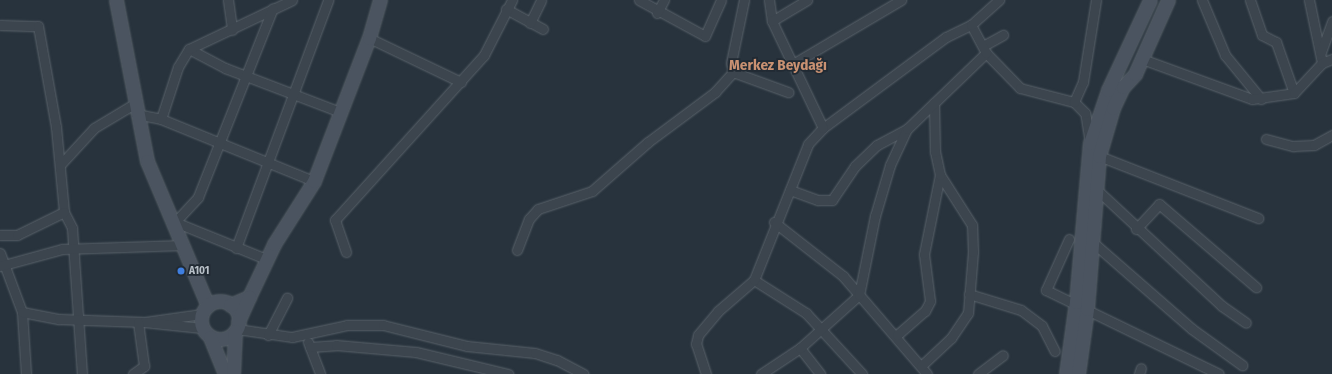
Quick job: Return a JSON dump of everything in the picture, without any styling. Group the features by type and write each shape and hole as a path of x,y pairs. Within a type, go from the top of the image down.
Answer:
{"main road":[{"path":"116,0 126,39 135,109 152,176 175,222 184,245 205,310 206,332 225,374"},
{"path":"233,374 237,327 266,259 314,181 369,38 380,0"},
{"path":"1078,374 1082,306 1080,238 1084,180 1090,143 1108,90 1150,0"},
{"path":"1080,238 1096,188 1099,156 1113,108 1142,59 1168,0"},
{"path":"205,310 219,302 230,305 249,297"},
{"path":"230,305 237,327"},
{"path":"1066,374 1082,306"},
{"path":"206,332 222,339 237,327"}],"street":[{"path":"228,0 232,30"},
{"path":"161,119 178,67 189,49 232,30 273,8 292,0"},
{"path":"236,248 328,0"},
{"path":"346,252 335,220 484,55 506,9 512,0"},
{"path":"530,23 541,0"},
{"path":"639,0 657,13 705,36 721,0"},
{"path":"657,13 664,0"},
{"path":"733,72 730,63 744,0"},
{"path":"769,0 772,21 791,65 823,128"},
{"path":"772,21 807,0"},
{"path":"791,65 901,0"},
{"path":"706,374 696,344 698,335 718,311 754,280 774,222 790,190 808,144 823,128 946,37 971,25 999,0"},
{"path":"1074,102 1083,82 1096,0"},
{"path":"1202,0 1225,55 1261,99"},
{"path":"1250,0 1262,35 1276,42 1294,93"},
{"path":"1309,0 1322,63"},
{"path":"266,259 175,222 198,197 248,75 273,8"},
{"path":"506,9 543,29"},
{"path":"1320,54 1332,21"},
{"path":"0,25 38,26 60,165 64,212 72,228 76,321 82,374"},
{"path":"971,25 985,50 1020,88 1074,102 1085,114 1090,143"},
{"path":"790,190 818,200 832,200 855,166 877,145 907,128 934,103 985,50 1003,35"},
{"path":"369,38 461,82"},
{"path":"189,49 225,68 295,92 340,112"},
{"path":"1142,59 1252,99 1261,99 1294,93 1322,63 1332,59"},
{"path":"733,72 788,92"},
{"path":"517,250 529,219 538,209 592,191 648,142 715,92 733,72"},
{"path":"921,366 951,338 968,313 969,294 972,226 940,175 935,152 934,103"},
{"path":"60,165 94,128 135,109 314,181"},
{"path":"761,374 777,370 859,295 874,216 890,165 907,128"},
{"path":"1266,139 1293,146 1314,145 1332,135"},
{"path":"1099,156 1258,218"},
{"path":"897,335 925,311 930,300 924,254 940,175"},
{"path":"1084,180 1096,188 1136,229 1222,306 1246,323"},
{"path":"1136,229 1159,204 1256,287"},
{"path":"0,235 17,235 64,212"},
{"path":"774,222 843,276 897,335 927,374"},
{"path":"1219,374 1082,306 1046,290 1080,238 1192,329 1242,365"},
{"path":"3,266 73,248 184,245"},
{"path":"0,253 3,266 22,312 26,374"},
{"path":"754,280 806,313 823,329 862,374"},
{"path":"969,294 1020,310 1042,326 1055,350"},
{"path":"268,335 287,298"},
{"path":"141,322 205,310"},
{"path":"22,312 76,321 141,322 206,332"},
{"path":"133,374 144,366 141,322"},
{"path":"237,327 268,335 306,335 347,325 383,325 467,346 535,353 557,360 583,374"},
{"path":"306,335 320,374"},
{"path":"310,346 336,345 416,352 508,374"},
{"path":"800,348 820,374"},
{"path":"978,374 1003,355"}],"place":[{"name":"A101","path":"181,271"}],"district":[{"name":"Merkez Beydağı","path":"778,66"}]}
